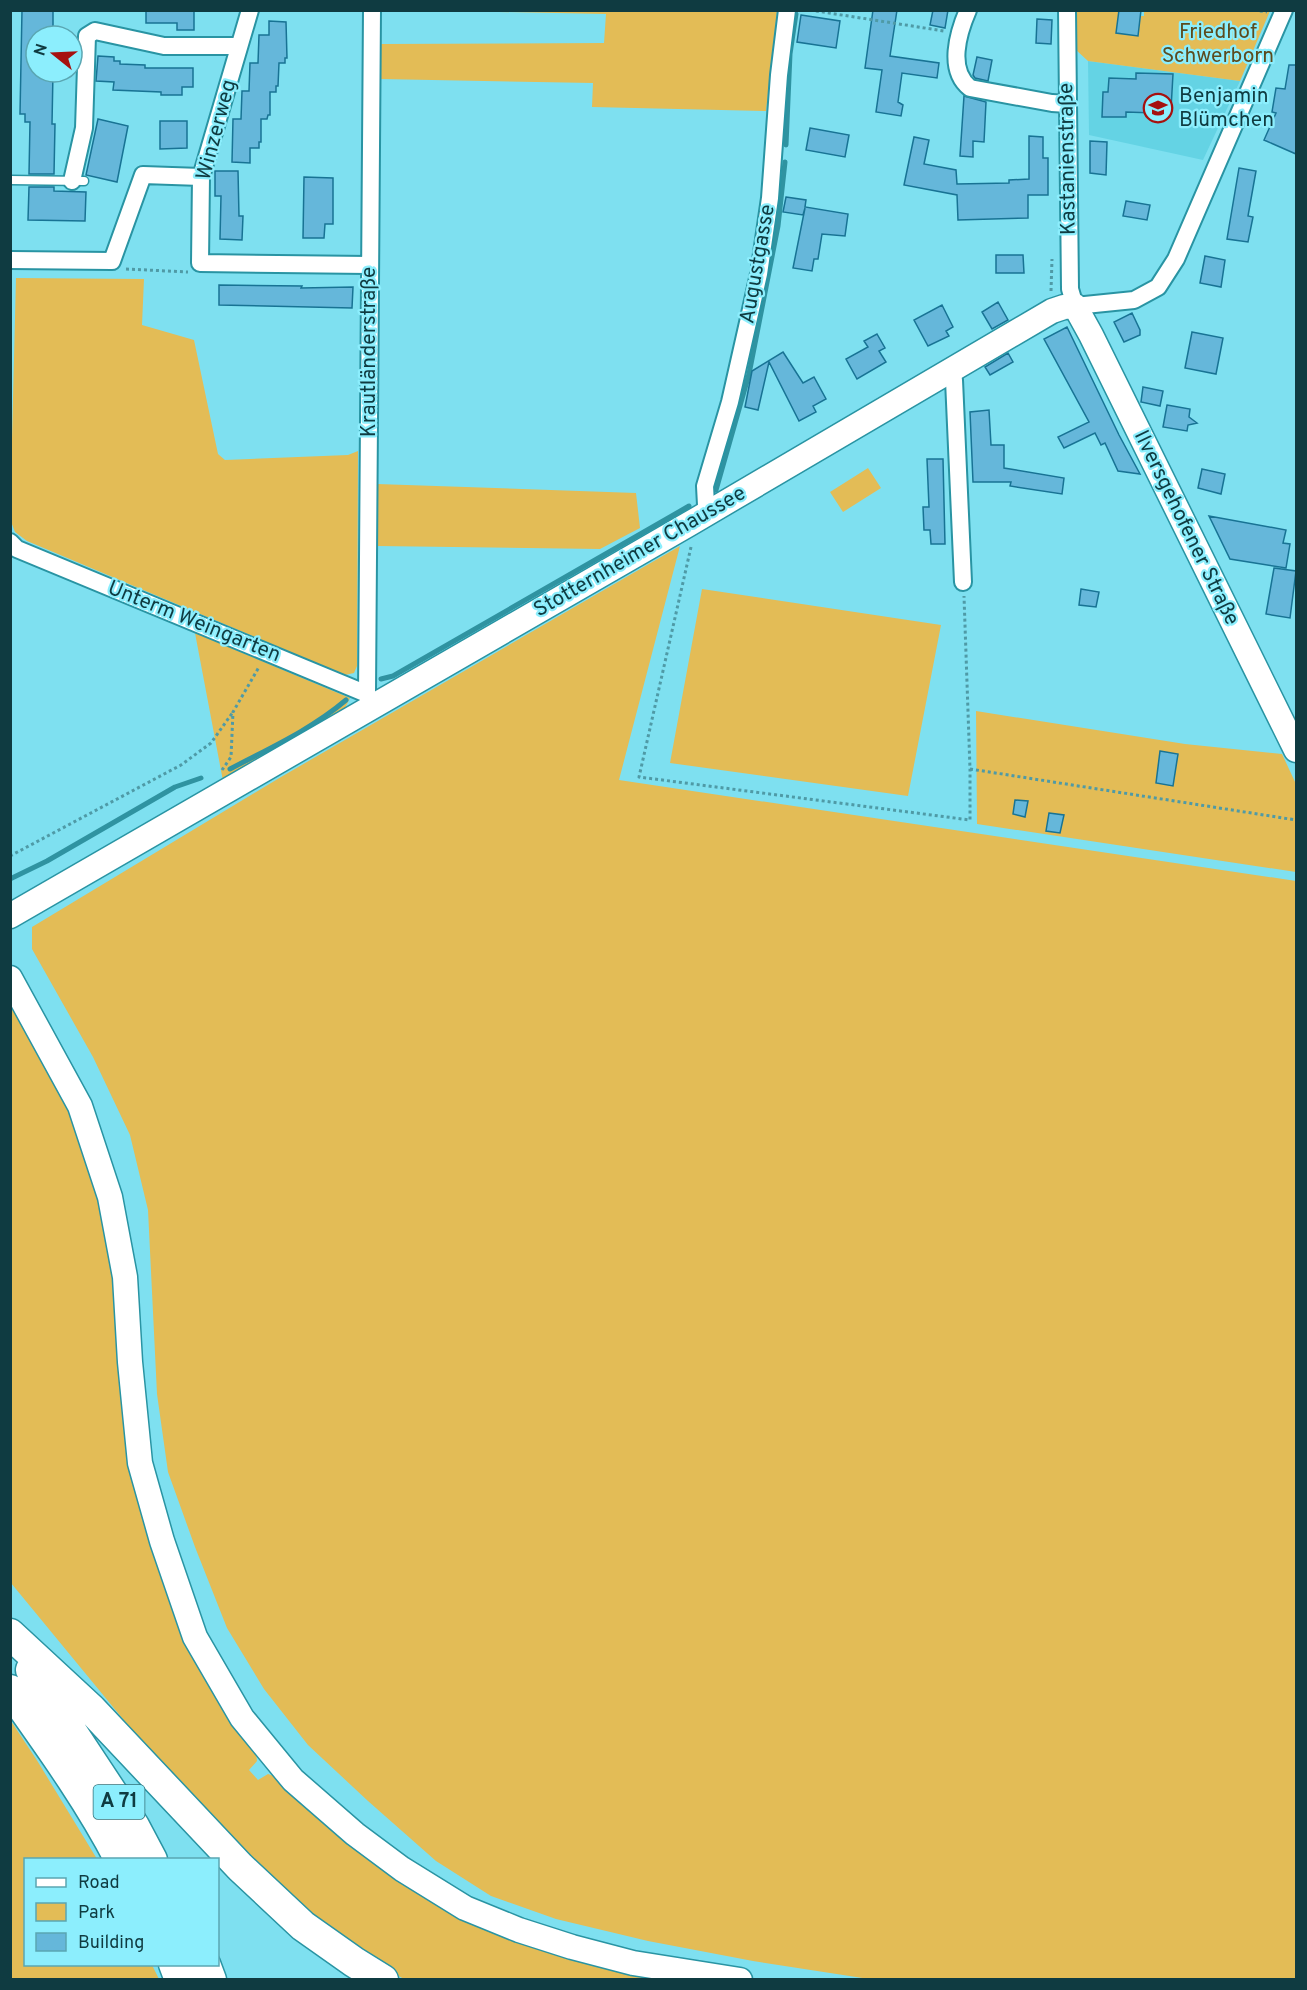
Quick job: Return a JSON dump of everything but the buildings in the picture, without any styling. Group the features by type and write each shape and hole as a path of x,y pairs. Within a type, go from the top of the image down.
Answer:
{"highway":[{"path":"10,1634 91,1709 240,1868 303,1926 383,1980"},
{"name":"A 71","path":"10,1643 83,1746 134,1826 151,1858"},
{"name":"A 71","path":"10,1690 60,1760 119,1858"},
{"path":"174,1966 180,1980"},
{"path":"205,1966 211,1980"}],"street":[{"name":"Winzerweg","path":"200,263 201,177 250,10"},
{"name":"Krautländerstraße","path":"370,700 369,265 372,10"},
{"name":"Augustgasse","path":"699,518 706,505 705,486 730,402 759,274 770,198 779,75 787,10"},
{"path":"968,10 958,36 956,61 964,83 970,88 1068,104"},
{"name":"Kastanienstraße","path":"1067,10 1070,290 1075,306"},
{"path":"1075,306 1134,300 1158,287 1176,259 1284,10"},
{"path":"78,181 84,128 87,36 96,31 164,46 239,46"},
{"path":"10,260 112,261 143,175 201,177"},
{"path":"200,263 369,265"},
{"name":"Stotternheimer Chaussee","path":"10,916 330,731 370,700 699,518 1052,311 1075,306"},
{"name":"Ilversgehofener Straße","path":"1075,306 1296,750"},
{"path":"949,372 954,380 963,582"},
{"name":"Unterm Weingarten","path":"10,542 17,549 267,652 370,700"},
{"path":"10,978 80,1106 110,1197 125,1277 130,1362 140,1463 162,1541 195,1637 242,1718 293,1780 355,1834 402,1869 465,1908 519,1930 633,1963 740,1980"}],"lane":[{"path":"10,180 78,181"}],"path":[{"path":"810,10 945,31 958,36"},
{"path":"112,261 120,268 192,272 200,263"},
{"path":"699,518 639,777 970,820 963,582"},
{"path":"10,856 181,765 211,743 233,712 267,652"},
{"path":"219,774 231,757 233,712"},
{"path":"970,769 1296,820"}],"shaded area":[{"name":"Benjamin Blümchen","path":"1088,61 1240,81 1203,160 1089,135"}],"green space":[{"path":"452,11 777,11 766,111 592,107 593,83 380,79 381,44 604,43 606,14"},
{"name":"Friedhof Schwerborn","path":"1075,11 1119,11 1116,33 1137,36 1144,11 1270,11 1240,81 1088,61 1075,49"},
{"path":"16,278 144,279 142,325 194,340 218,454 225,460 348,455 358,451 357,666 354,673 345,675 27,541 15,532 10,519"},
{"path":"868,468 881,488 843,512 830,492"},
{"path":"377,484 636,493 640,528 600,549 377,546"},
{"path":"680,546 619,780 1296,881 1296,1979 869,1979 753,1961 648,1941 556,1919 491,1896 436,1861 368,1801 308,1745 264,1689 227,1628 168,1472 157,1394 148,1210 130,1135 93,1057 32,949 32,927 281,777"},
{"path":"702,589 941,625 908,796 670,763"},
{"path":"195,633 350,698 343,712 223,781"},
{"path":"976,711 1185,744 1282,754 1296,784 1296,872 977,824"},
{"path":"10,995 45,1052 84,1140 104,1209 117,1286 132,1462 256,1752 257,1761 249,1770 258,1780 268,1774 280,1778 384,1869 649,1974 650,1979 406,1980 391,1972 271,1886 178,1786 11,1583"},
{"path":"11,1721 96,1858 24,1858 24,1966 152,1966 159,1979 11,1979"}],"waterway":[{"path":"786,145 790,54 796,14"},
{"path":"716,490 749,374 778,226 785,162"},
{"path":"381,679 393,676 689,506"},
{"path":"230,769 305,729 346,700"},
{"path":"10,879 47,861 175,787 201,778"}],"place":[{"name":"Benjamin Blümchen","path":"1158,108"}]}
